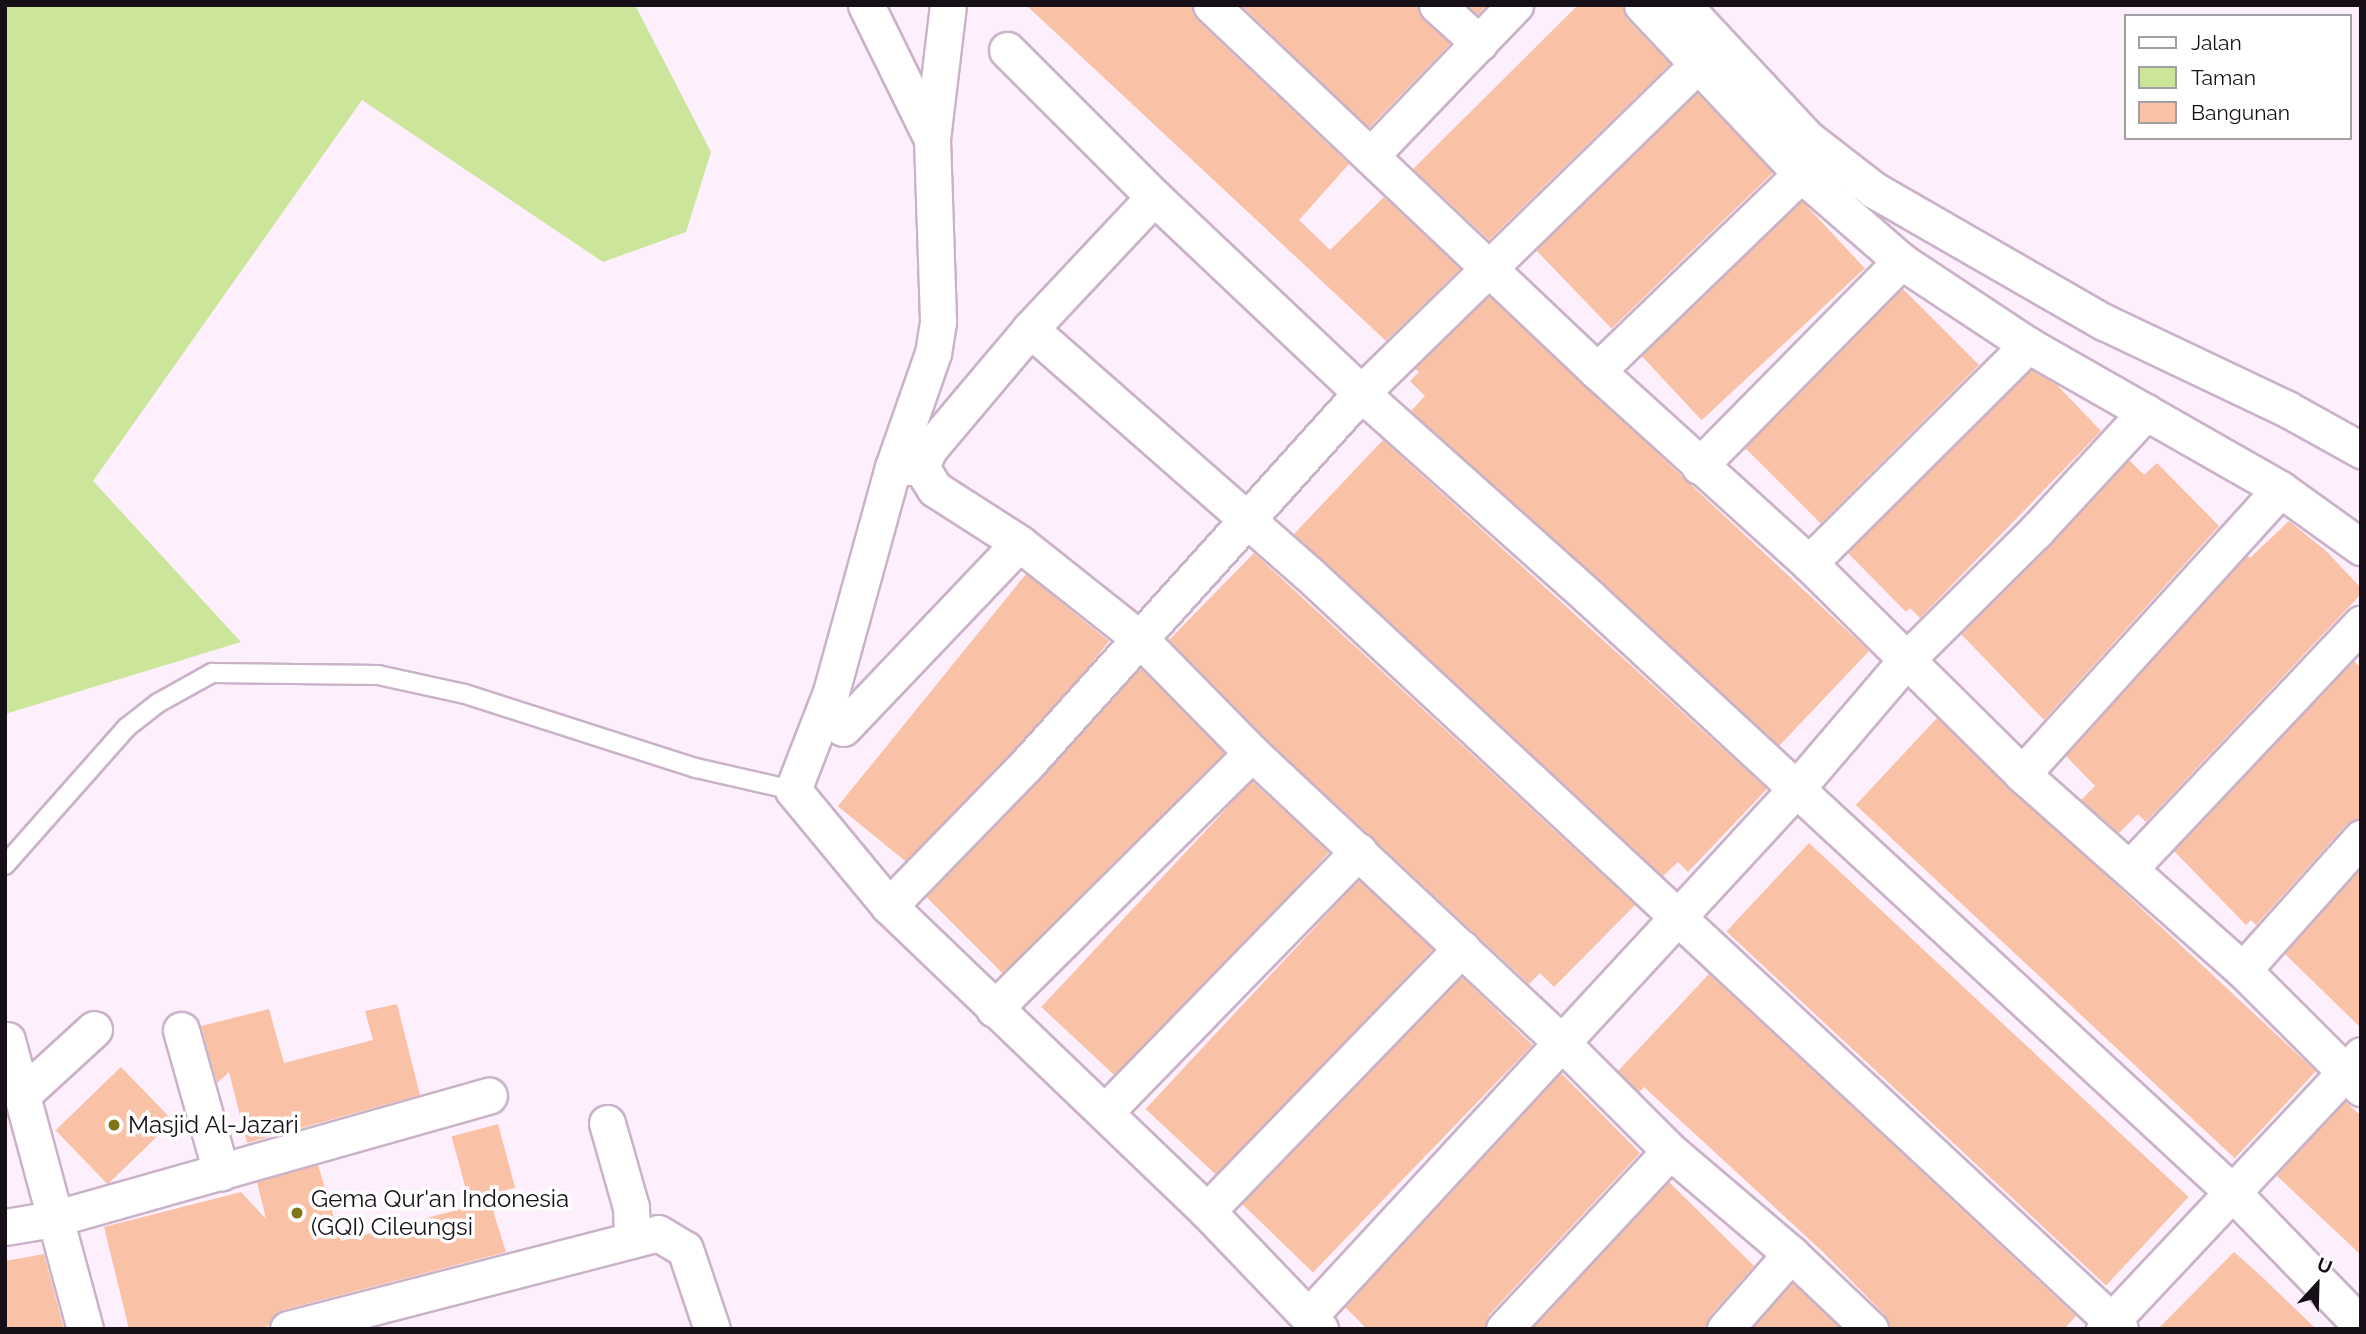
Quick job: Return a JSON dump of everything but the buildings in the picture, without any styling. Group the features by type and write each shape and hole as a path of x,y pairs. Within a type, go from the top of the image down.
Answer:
{"street":[{"path":"866,5 932,139"},
{"path":"948,5 932,139 938,322 933,353 907,467 831,692 793,790 889,906 1207,1211 1315,1323 1560,1041 1676,914 1796,789 1907,659 2036,531 2146,412"},
{"path":"1030,329 1250,521 1676,914 2112,1326 2230,1190 2355,1072 2131,867 2022,774 1809,563 1597,371 1211,5"},
{"path":"1437,5 1479,43"},
{"path":"1372,155 1514,5"},
{"path":"1642,5 1801,174 1901,261 2028,345 2280,489 2361,547"},
{"path":"1683,5 1807,138 1874,190 2104,321 2287,409 2361,450"},
{"path":"1007,50 1154,197 1361,393 1796,789 2230,1190 2361,1325"},
{"path":"889,906 1250,521 1361,393 1697,65"},
{"path":"1597,371 1801,174"},
{"path":"907,467 929,449 1030,329 1154,197"},
{"path":"1699,466 1901,261"},
{"path":"1809,563 2028,345"},
{"path":"907,467 935,489 1019,543 1140,639 1252,753 1560,1041 1670,1151 1791,1254 1870,1329"},
{"path":"2022,774 2280,489"},
{"path":"842,728 1019,543"},
{"path":"2131,867 2361,624"},
{"path":"995,1009 1252,753"},
{"path":"2243,970 2361,838"},
{"path":"1105,1112 1359,851"},
{"path":"1207,1211 1462,948"},
{"path":"21,1096 94,1029"},
{"path":"181,1030 220,1172"},
{"path":"7,1040 53,1219 85,1329"},
{"path":"5,1227 53,1219 489,1096"},
{"path":"607,1123 631,1207 632,1238"},
{"path":"1504,1329 1670,1151"},
{"path":"288,1329 657,1233 681,1244 701,1285 712,1329"},
{"path":"1725,1329 1791,1254"}],"lane":[{"path":"5,865 126,728 158,703 212,673 378,675 465,694 683,764 793,790"}],"green space":[{"path":"5,5 635,5 711,152 686,232 603,262 362,100 93,481 241,642 5,714"}],"place":[{"name":"Masjid Al-Jazari","path":"114,1125"},
{"name":"Gema Qur'an Indonesia (GQI) Cileungsi","path":"297,1213"}]}
